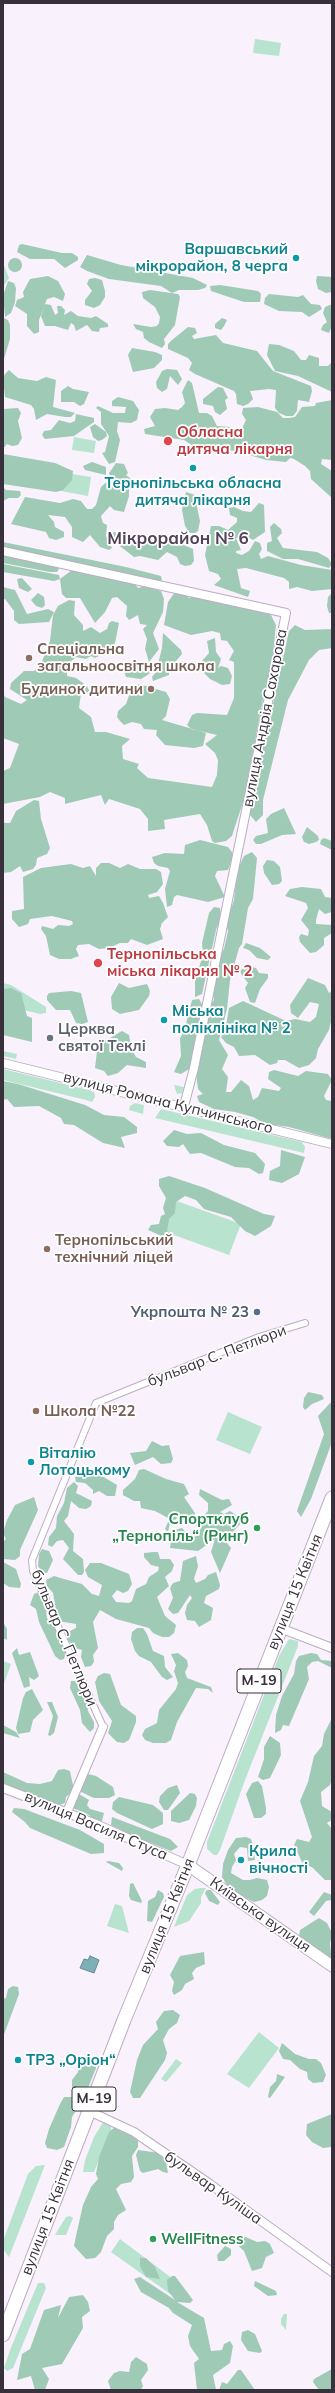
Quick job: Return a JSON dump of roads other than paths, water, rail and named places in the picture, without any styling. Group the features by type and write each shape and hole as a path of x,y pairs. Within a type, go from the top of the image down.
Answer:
{"highway":[{"name":"вулиця 15 Квітня","path":"3,2335 89,2111 188,1865 332,1498"}],"main road":[{"name":"Київська вулиця","path":"188,1865 332,1966"}],"street":[{"name":"вулиця Андрія Сахарова","path":"3,551 286,613 194,1068 184,1106"},
{"name":"вулиця Романа Купчинського","path":"3,1063 184,1106 332,1144"},
{"name":"бульвар C. Петлюри","path":"67,1812 103,1727 33,1570 32,1560 96,1403 260,1337 305,1323"},
{"path":"280,1628 332,1648"},
{"name":"вулиця Василя Стуса","path":"3,1788 67,1812 188,1865"},
{"name":"бульвар Куліша","path":"89,2111 117,2124 146,2141 210,2184 332,2272"}],"water":[{"path":"90,1956 99,1960 94,1973 80,1968 84,1959 88,1960"}],"place":[{"name":"Варшавський мікрорайон, 8 черга","path":"296,258"},
{"name":"Обласна дитяча лікарня","path":"168,441"},
{"name":"Тернопільська обласна дитяча лікарня","path":"193,468"},
{"name":"Спеціальна загальноосвітня школа","path":"29,658"},
{"name":"Будинок дитини","path":"151,689"},
{"name":"Тернопільська міська лікарня № 2","path":"98,963"},
{"name":"Міська поліклініка № 2","path":"164,1020"},
{"name":"Церква святої Теклі","path":"50,1038"},
{"name":"Тернопільський технічний ліцей","path":"47,1249"},
{"name":"Укрпошта № 23","path":"257,1312"},
{"name":"Школа №22","path":"36,1411"},
{"name":"Віталію Лотоцькому","path":"31,1462"},
{"name":"Спортклуб „Тернопіль“ (Ринг)","path":"257,1528"},
{"name":"Крила вічності","path":"241,1860"},
{"name":"ТРЗ „Оріон“","path":"18,2060"},
{"name":"WellFitness","path":"153,2239"}],"district":[{"name":"Мікрорайон № 6","path":"178,539"}]}
